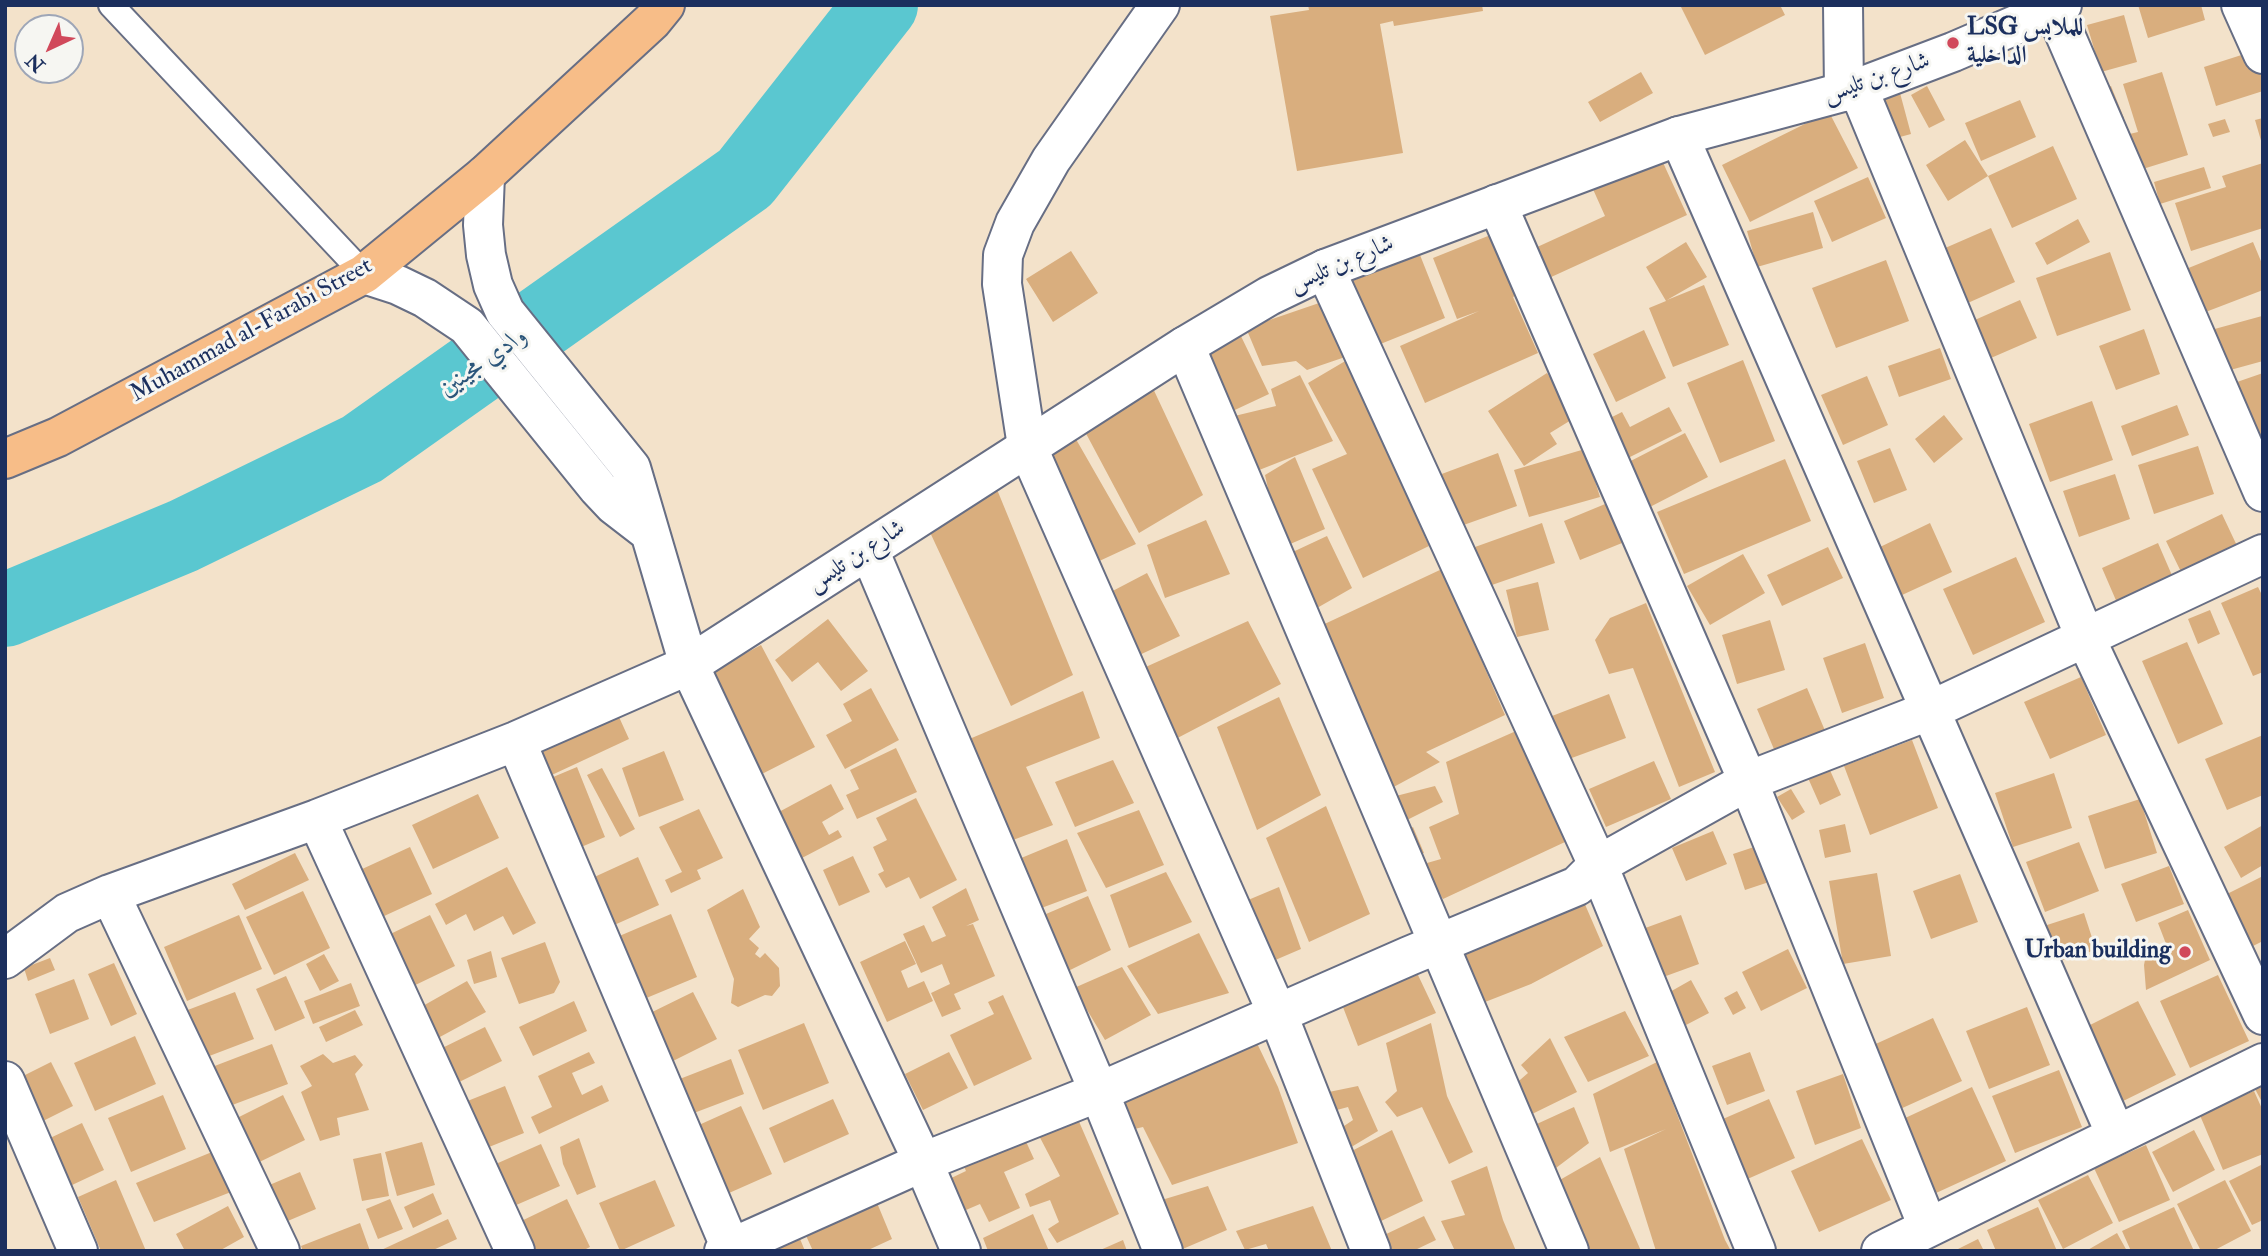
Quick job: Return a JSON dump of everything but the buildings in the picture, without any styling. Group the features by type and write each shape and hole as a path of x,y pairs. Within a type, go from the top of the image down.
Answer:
{"highway":[{"name":"Muhammad al-Farabi Street","path":"5,459 58,437 364,274 485,175 652,21 665,5"}],"street":[{"path":"1160,5 1051,160 1015,223 1003,255 1002,284 1027,446 1278,1016 1371,1251"},
{"path":"1843,5 1851,90 2085,637 2263,1015"},
{"path":"2241,5 2263,54"},
{"path":"2058,7 2263,492"},
{"name":"شارع بن تليس","path":"5,959 67,913 110,894 317,819 516,741 689,665 1185,346 1269,296 1325,269 1679,136 1851,90 1954,52 2058,7"},
{"path":"1679,136 2116,1135"},
{"path":"485,175 483,225 493,285 505,312 631,468 689,665 923,1163 961,1251"},
{"path":"1497,204 1748,780 1928,1227"},
{"path":"1325,269 1598,864 1756,1251"},
{"path":"364,274 398,285 425,298 467,326 598,488 614,505 649,532"},
{"path":"1185,346 1569,1251"},
{"path":"869,550 1099,1092 1163,1251"},
{"path":"516,741 729,1250 923,1163 1099,1092 1577,886 1598,864 1748,780 1930,710 2263,554"},
{"path":"317,819 515,1251"},
{"path":"110,894 281,1251"},
{"path":"1881,1251 2263,1063"},
{"path":"5,1081 78,1251"}],"lane":[{"path":"111,5 364,274"}],"waterway":[{"name":"وادي مجينين","path":"5,610 183,536 362,449 745,178 881,5"}],"place":[{"name":"LSG للملابس الداخلية","path":"1953,43"},
{"name":"Urban building","path":"2185,952"}]}
